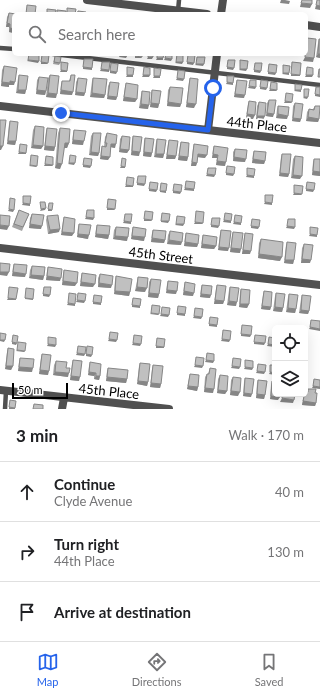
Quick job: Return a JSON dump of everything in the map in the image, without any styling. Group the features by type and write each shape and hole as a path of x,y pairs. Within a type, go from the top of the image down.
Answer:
{"street":[{"path":"87,0 188,12"},
{"path":"221,12 223,0"},
{"path":"308,25 320,27"},
{"path":"208,130 217,56"},
{"name":"44th Place","path":"0,106 320,143"},
{"name":"45th Street","path":"0,248 320,285"},
{"name":"45th Place","path":"3,391 169,409"},
{"path":"62,409 64,398"}],"lane":[{"path":"178,11 179,0"},
{"path":"0,48 12,49"},
{"path":"70,56 320,85"},
{"path":"3,391 5,409"}],"building":[{"path":"302,0 312,0 312,4 301,3"},
{"path":"317,0 320,0 320,6 316,5"},
{"path":"27,5 36,6 35,12 26,12"},
{"path":"67,8 76,9 75,12 67,12"},
{"path":"47,9 56,10 56,12 47,12"},
{"path":"57,10 66,11 66,12 57,12"},
{"path":"9,13 12,13 12,28 10,28 10,24 7,23"},
{"path":"308,38 316,39 314,58 305,57 308,56"},
{"path":"319,39 320,54 318,54"},
{"path":"29,56 39,56 39,61 28,60"},
{"path":"42,56 49,56 48,63 41,62"},
{"path":"55,56 61,57 60,63 54,62"},
{"path":"157,56 164,56 163,58 157,58"},
{"path":"166,56 172,56 172,59 165,58"},
{"path":"177,56 183,56 183,62 176,62"},
{"path":"188,56 195,56 194,63 187,62"},
{"path":"197,57 205,57 204,64 196,64"},
{"path":"84,59 93,59 92,68 83,67"},
{"path":"228,60 235,60 234,68 227,67"},
{"path":"240,60 248,61 247,69 240,69"},
{"path":"61,62 68,63 67,71 61,70"},
{"path":"102,62 110,62 109,70 101,69"},
{"path":"292,62 301,63 300,75 291,74"},
{"path":"111,63 118,64 117,72 110,71"},
{"path":"255,63 262,63 261,71 254,70"},
{"path":"269,64 277,65 276,73 268,72"},
{"path":"283,65 290,66 289,73 283,73"},
{"path":"4,66 17,68 15,82 2,82"},
{"path":"127,67 134,68 133,75 127,75"},
{"path":"144,67 150,68 150,75 143,75"},
{"path":"307,67 313,68 313,75 306,75"},
{"path":"154,68 161,69 160,76 154,76"},
{"path":"319,69 320,77 318,77"},
{"path":"178,70 185,71 184,79 177,78"},
{"path":"19,75 28,76 26,90 18,90"},
{"path":"50,75 59,76 57,94 48,93"},
{"path":"71,75 75,75 73,92 61,90 62,81 70,81"},
{"path":"227,76 234,76 233,83 227,82"},
{"path":"39,77 48,78 46,91 37,90"},
{"path":"78,78 87,79 85,93 76,92"},
{"path":"93,78 107,79 105,95 92,93"},
{"path":"190,78 198,79 196,104 187,103"},
{"path":"237,80 247,81 245,95 235,94"},
{"path":"250,80 256,80 256,87 249,86"},
{"path":"261,80 268,81 267,88 260,87"},
{"path":"110,82 119,83 117,97 108,96"},
{"path":"271,82 277,83 277,90 270,89"},
{"path":"126,83 138,85 137,99 124,97"},
{"path":"295,84 302,85 301,90 295,90"},
{"path":"170,87 183,88 181,104 168,102"},
{"path":"316,87 320,87 320,95 315,94"},
{"path":"304,89 309,89 308,97 304,97"},
{"path":"152,90 161,91 159,104 151,103"},
{"path":"142,91 150,92 149,105 141,104"},
{"path":"286,93 293,94 292,102 285,101"},
{"path":"269,100 276,100 274,114 267,113"},
{"path":"249,101 256,102 255,115 247,114"},
{"path":"259,102 266,103 265,116 257,116"},
{"path":"295,103 303,104 301,119 293,118"},
{"path":"278,106 289,107 288,116 278,114"},
{"path":"315,106 320,106 319,119 308,117 309,109 314,110"},
{"path":"0,120 6,120 3,146 0,146"},
{"path":"10,121 18,122 16,141 8,141"},
{"path":"35,126 44,127 43,146 33,145"},
{"path":"47,128 57,129 55,147 45,146"},
{"path":"60,128 70,129 69,143 65,143 62,164 57,163"},
{"path":"74,130 86,131 84,141 73,140"},
{"path":"93,133 101,133 99,153 91,152"},
{"path":"107,133 117,135 116,144 111,144 110,157 101,156 102,146 106,147 107,143 105,143"},
{"path":"122,136 130,137 129,150 120,149"},
{"path":"133,136 142,137 140,152 132,151"},
{"path":"145,138 154,139 152,153 144,152"},
{"path":"157,139 166,140 164,154 156,154"},
{"path":"169,140 178,141 176,156 167,155"},
{"path":"181,142 189,143 188,157 179,156"},
{"path":"20,144 27,145 26,153 19,152"},
{"path":"194,144 208,146 207,155 198,154 197,163 192,162"},
{"path":"214,146 228,148 226,162 217,161 218,155 213,154"},
{"path":"235,149 247,150 246,159 234,157"},
{"path":"254,151 266,152 265,161 253,159"},
{"path":"282,154 291,154 289,174 280,173"},
{"path":"31,155 38,156 37,166 30,165"},
{"path":"70,155 76,156 75,163 69,163"},
{"path":"46,156 53,157 53,165 45,164"},
{"path":"295,156 303,157 302,176 293,175"},
{"path":"84,158 92,159 91,166 83,165"},
{"path":"122,158 126,159 125,167 121,166"},
{"path":"314,159 320,159 320,172 313,171"},
{"path":"227,166 235,167 234,174 226,173"},
{"path":"208,168 216,168 215,175 207,174"},
{"path":"247,168 255,169 254,176 247,175"},
{"path":"138,176 146,176 145,184 137,183"},
{"path":"127,177 134,178 133,186 126,185"},
{"path":"186,181 195,182 194,189 185,188"},
{"path":"150,182 158,183 157,190 149,189"},
{"path":"307,182 315,183 314,190 306,189"},
{"path":"161,183 167,184 166,191 160,191"},
{"path":"174,184 182,185 181,192 173,191"},
{"path":"294,185 303,186 302,194 294,193"},
{"path":"265,195 273,195 272,203 265,202"},
{"path":"23,196 31,196 30,204 23,203"},
{"path":"10,198 15,199 14,210 9,209"},
{"path":"108,199 116,200 115,209 107,208"},
{"path":"40,202 45,202 46,208 41,209"},
{"path":"49,203 53,203 52,210 48,209"},
{"path":"19,210 29,214 23,227 14,224"},
{"path":"87,210 94,210 94,218 86,217"},
{"path":"145,211 153,212 152,220 144,219"},
{"path":"196,211 204,212 203,223 195,222"},
{"path":"162,213 170,214 169,221 161,221"},
{"path":"225,213 232,214 231,221 224,220"},
{"path":"32,214 44,215 42,226 30,224"},
{"path":"125,214 132,214 131,222 124,221"},
{"path":"0,215 10,216 9,226 0,225"},
{"path":"58,215 60,229 50,230 47,216"},
{"path":"235,215 242,216 241,223 234,222"},
{"path":"177,216 185,217 184,224 176,224"},
{"path":"64,217 75,219 74,233 62,232"},
{"path":"212,218 220,218 219,226 211,225"},
{"path":"252,219 260,220 259,227 251,226"},
{"path":"288,219 295,219 295,227 287,226"},
{"path":"79,224 91,225 89,235 78,234"},
{"path":"97,225 110,226 109,235 96,234"},
{"path":"116,227 129,228 128,237 115,236"},
{"path":"133,227 146,229 145,237 132,236"},
{"path":"310,227 318,228 317,235 310,234"},
{"path":"153,230 166,231 165,240 152,238"},
{"path":"221,230 231,231 229,248 219,247"},
{"path":"170,231 183,233 182,242 169,240"},
{"path":"233,232 243,233 241,249 231,248"},
{"path":"186,233 199,235 198,244 185,242"},
{"path":"245,233 253,234 251,251 243,250"},
{"path":"203,235 217,237 216,246 202,244"},
{"path":"261,239 283,242 282,257 259,254"},
{"path":"287,242 296,243 294,260 285,260"},
{"path":"304,244 313,245 311,260 302,259"},
{"path":"0,263 10,264 9,272 0,272"},
{"path":"14,264 27,265 26,274 13,272"},
{"path":"32,266 45,267 44,276 31,275"},
{"path":"48,267 62,269 61,278 47,276"},
{"path":"64,270 78,272 77,283 63,281"},
{"path":"82,273 96,275 95,284 81,282"},
{"path":"100,274 113,276 112,285 99,283"},
{"path":"116,276 132,279 130,292 115,291"},
{"path":"138,277 148,278 147,288 137,287"},
{"path":"151,279 161,280 159,294 149,293"},
{"path":"168,281 178,282 177,291 167,290"},
{"path":"185,282 195,284 194,293 184,291"},
{"path":"202,285 212,286 211,295 201,294"},
{"path":"217,285 226,286 224,301 215,300"},
{"path":"9,287 18,288 16,299 8,298"},
{"path":"44,287 51,287 50,295 43,294"},
{"path":"230,287 239,288 237,302 229,301"},
{"path":"26,288 34,289 33,299 25,298"},
{"path":"241,289 250,290 249,304 240,304"},
{"path":"264,291 272,292 271,307 262,306"},
{"path":"69,293 76,294 75,304 68,303"},
{"path":"78,293 86,294 85,301 77,300"},
{"path":"276,293 285,294 283,308 275,307"},
{"path":"289,294 298,295 296,309 288,308"},
{"path":"94,295 102,296 101,303 93,302"},
{"path":"302,295 311,296 309,311 301,310"},
{"path":"133,298 141,299 140,306 132,305"},
{"path":"152,305 160,306 159,314 151,313"},
{"path":"178,306 186,307 185,314 177,313"},
{"path":"162,307 170,308 169,315 161,314"},
{"path":"195,308 203,309 202,317 194,316"},
{"path":"210,317 218,318 217,325 209,324"},
{"path":"311,320 320,321 320,329 310,327"},
{"path":"242,325 252,326 251,335 241,334"},
{"path":"223,330 231,331 230,340 222,339"},
{"path":"110,332 118,333 117,340 109,339"},
{"path":"0,333 6,334 5,340 0,340"},
{"path":"13,335 18,336 17,343 12,342"},
{"path":"134,335 142,336 141,344 133,343"},
{"path":"255,335 266,336 265,343 254,342"},
{"path":"48,337 56,338 56,345 48,344"},
{"path":"269,337 272,338 272,345 268,344"},
{"path":"157,338 165,339 164,347 156,346"},
{"path":"18,342 26,343 25,351 17,350"},
{"path":"78,346 86,347 85,354 77,353"},
{"path":"87,346 93,347 92,355 86,354"},
{"path":"8,348 14,349 13,366 6,366"},
{"path":"207,353 214,354 214,361 206,360"},
{"path":"42,354 51,355 49,371 40,370"},
{"path":"196,357 204,358 203,366 195,365"},
{"path":"20,358 34,359 33,368 19,367"},
{"path":"233,358 241,359 240,367 232,366"},
{"path":"73,360 82,361 80,377 71,376"},
{"path":"245,360 253,361 253,368 245,367"},
{"path":"56,361 67,362 66,368 70,368 69,373 55,372"},
{"path":"90,362 101,364 100,376 96,376 96,373 89,372"},
{"path":"140,363 150,364 148,382 138,381"},
{"path":"258,364 266,365 265,372 257,371"},
{"path":"153,365 163,366 161,384 151,383"},
{"path":"270,365 272,365 272,372 270,372"},
{"path":"108,368 128,370 127,379 107,377"},
{"path":"210,368 216,369 214,389 205,388 207,374 209,374"},
{"path":"190,374 199,375 198,387 188,386"},
{"path":"220,375 228,376 227,391 218,390"},
{"path":"233,377 241,378 240,392 231,391"},
{"path":"245,378 254,379 252,394 244,393"},
{"path":"314,379 320,380 320,387 313,386"},
{"path":"258,380 267,381 265,395 257,394"},
{"path":"308,389 316,389 316,403 303,401 304,397 308,397"},
{"path":"282,397 294,397 294,400"},
{"path":"10,400 16,401 15,408 9,407"},
{"path":"34,404 43,405 43,409 33,409"}],"route":[{"path":"61,113 208,130 213,88"}]}
